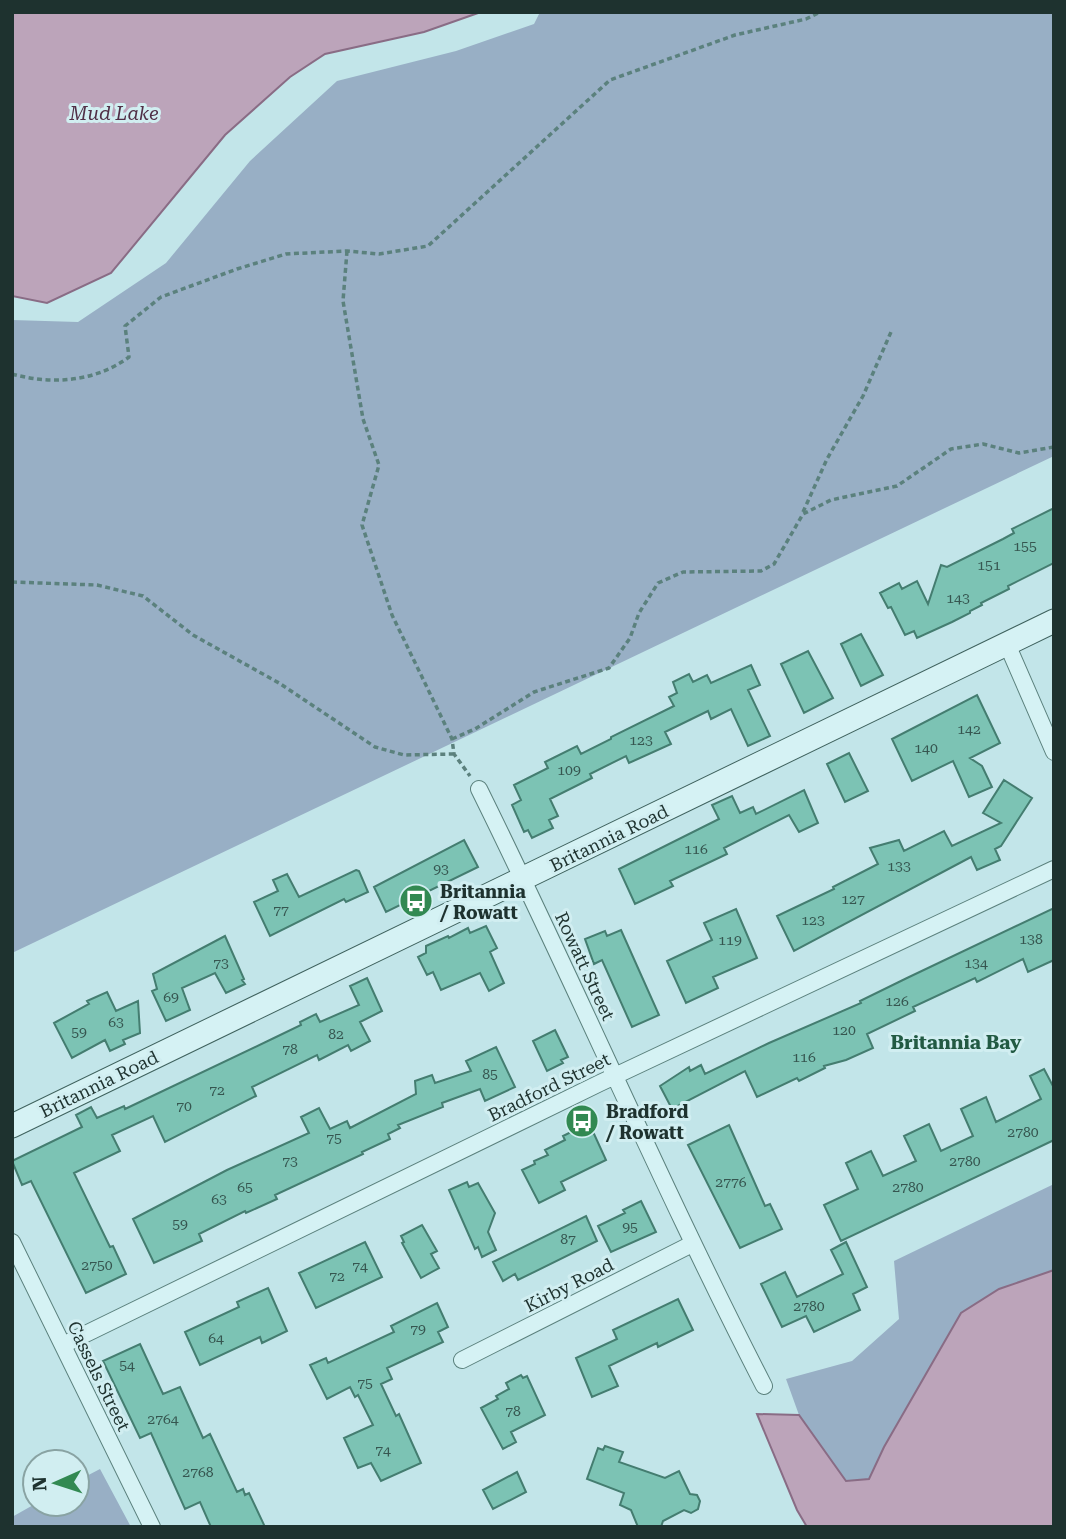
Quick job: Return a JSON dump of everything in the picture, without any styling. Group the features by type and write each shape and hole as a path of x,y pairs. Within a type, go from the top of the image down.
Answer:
{"street":[{"name":"Britannia Road","path":"12,1126 1054,621"},
{"path":"1007,644 1054,752"},
{"name":"Rowatt Street","path":"479,789 692,1244 764,1385"},
{"name":"Bradford Street","path":"63,1345 614,1076 1054,869"},
{"name":"Cassels Street","path":"12,1242 152,1527"},
{"name":"Kirby Road","path":"462,1360 692,1244"}],"path":[{"path":"12,374 35,381 85,379 115,368 129,357 125,326 161,297 237,269 286,254 347,251 379,254 428,246 610,80 735,35 806,19 820,12"},
{"path":"347,251 343,301 363,419 379,466 362,525 392,615 452,739 454,754 479,789"},
{"path":"452,739 475,729 534,692 609,668 630,638 639,613 658,583 683,572 761,571 774,564 801,517 827,459 863,396 891,332"},
{"path":"801,517 831,500 897,486 951,449 983,444 1019,453 1054,447"},
{"path":"12,582 97,585 143,596 193,635 279,683 375,747 404,755 454,754"}],"shaded area":[{"path":"540,12 1054,12 1054,456 12,953 12,320 78,322 166,263 250,161 337,81 456,51 534,24"},
{"path":"1054,1184 1054,1270 999,1289 961,1313 884,1447 869,1479 846,1481 799,1415 786,1379 852,1361 899,1319 894,1261"},
{"path":"100,1469 131,1527 12,1527 12,1517 21,1512 21,1518 91,1518 91,1474"}],"water":[{"name":"Mud Lake","path":"12,12 481,12 424,32 325,54 290,77 225,135 111,273 47,303 12,296"},
{"path":"1054,1270 1054,1527 807,1527 797,1510 757,1414 799,1415 846,1481 869,1479 884,1447 961,1313 999,1289"}],"building":[{"path":"1054,508 1054,563 1008,586 1009,589 952,622 917,638 914,631 905,635 891,607 888,608 880,593 899,583 902,589 917,581 928,604 941,565 947,567 1003,539 1014,533 1012,529"},
{"path":"861,634 883,675 861,686 841,644"},
{"path":"808,651 833,698 804,713 781,664"},
{"path":"751,665 760,685 748,690 770,736 748,746 731,709 711,719 708,711 665,732 671,744 629,763 626,756 590,774 592,778 550,799 558,816 549,820 553,828 532,838 528,830 524,832 512,805 521,800 514,785 548,768 545,762 577,746 581,754 674,706 669,697 677,693 673,682 689,674 693,682 707,675 711,683"},
{"path":"977,695 1000,743 970,758 982,766 992,787 969,797 953,761 912,781 892,739"},
{"path":"849,753 868,791 845,802 827,764"},
{"path":"1004,780 1032,798 1001,846 995,849 1000,860 977,870 971,857 794,951 777,916 878,864 870,848 899,840 904,851 944,831 952,846 1001,823 983,813"},
{"path":"804,790 818,823 799,832 789,815 724,848 727,854 670,881 673,886 635,904 619,869 719,819 712,805 732,796 740,813 753,807 756,814"},
{"path":"464,840 478,867 386,912 374,887"},
{"path":"356,870 359,871 368,892 346,902 344,899 270,936 254,902 278,891 273,880 287,874 299,897"},
{"path":"1054,908 1054,960 1028,972 1023,959 977,982 975,978 913,1007 915,1011 867,1034 873,1048 824,1066 825,1068 799,1081 797,1078 757,1097 745,1071 672,1109 660,1086 689,1067 690,1071 701,1065 705,1074 861,1003 860,1001"},
{"path":"736,909 757,958 713,977 718,988 686,1003 667,961 712,940 704,923"},
{"path":"486,926 497,948 490,952 504,983 489,991 480,973 441,990 433,972 427,975 418,957 426,953 426,946 468,928 470,933"},
{"path":"621,930 659,1015 632,1027 602,960 594,964 585,939 605,931 607,936"},
{"path":"225,936 245,984 226,993 215,973 182,988 190,1010 166,1021 152,991 157,989 153,974"},
{"path":"367,978 382,1011 360,1022 370,1041 351,1051 348,1045 319,1060 317,1055 252,1087 256,1096 165,1142 153,1116 112,1135 120,1151 74,1173 126,1274 86,1293 31,1181 22,1185 12,1161 82,1127 76,1115 91,1107 97,1118 124,1106 125,1109 301,1025 300,1022 316,1014 320,1022 359,1005 350,986"},
{"path":"107,992 116,1011 138,1001 140,1033 123,1040 125,1044 110,1051 105,1040 72,1058 54,1023 89,1004 87,1001"},
{"path":"555,1030 568,1057 561,1060 563,1063 547,1071 533,1041"},
{"path":"496,1047 515,1087 485,1101 480,1089 442,1103 443,1107 398,1125 400,1128 388,1134 390,1139 362,1152 363,1154 275,1195 277,1199 246,1213 245,1211 199,1234 202,1241 154,1263 133,1219 227,1170 309,1133 301,1117 319,1108 330,1129 347,1121 350,1128 416,1094 415,1081 432,1075 435,1083 471,1071 466,1061"},
{"path":"1044,1069 1054,1088 1054,1140 841,1241 824,1205 858,1189 846,1163 871,1151 883,1176 916,1161 904,1136 929,1124 941,1151 973,1136 961,1109 986,1097 996,1122 1041,1099 1030,1076"},
{"path":"589,1123 606,1160 561,1182 565,1190 539,1203 522,1170 548,1155 545,1150 565,1140 563,1136"},
{"path":"729,1125 765,1206 770,1204 782,1229 740,1248 688,1145"},
{"path":"467,1182 469,1187 478,1183 495,1213 488,1232 496,1250 482,1257 478,1247 475,1249 449,1190"},
{"path":"641,1201 656,1232 611,1252 598,1226 625,1213 623,1210"},
{"path":"586,1216 597,1241 518,1280 515,1274 503,1281 493,1262"},
{"path":"422,1225 437,1251 431,1254 439,1268 421,1278 402,1243 404,1242 401,1236"},
{"path":"365,1242 382,1277 316,1308 299,1273"},
{"path":"846,1242 867,1287 853,1294 860,1310 814,1332 806,1316 782,1327 761,1284 785,1272 797,1297 843,1274 831,1250"},
{"path":"268,1288 287,1331 262,1343 260,1337 200,1365 185,1332 239,1307 237,1302"},
{"path":"678,1299 693,1330 658,1347 657,1343 609,1366 618,1386 592,1397 576,1358 617,1339 613,1330"},
{"path":"437,1303 448,1327 438,1332 443,1342 387,1368 392,1379 381,1384 396,1416 399,1414 421,1463 381,1481 371,1463 358,1468 344,1438 373,1425 358,1395 355,1397 350,1387 327,1399 310,1365 326,1358 328,1363 394,1332 391,1326"},
{"path":"140,1344 163,1394 180,1387 203,1438 210,1434 237,1492 243,1489 245,1495 249,1493 265,1527 211,1527 200,1502 185,1509 151,1433 140,1438 103,1361"},
{"path":"521,1375 523,1378 527,1376 545,1415 511,1432 516,1442 503,1449 481,1408 498,1399 496,1396 509,1389 506,1383"},
{"path":"605,1446 623,1452 619,1462 665,1478 679,1471 690,1494 697,1495 700,1501 698,1509 691,1513 684,1510 663,1521 661,1527 638,1527 631,1510 620,1505 624,1493 587,1479 598,1448 603,1450"},
{"path":"517,1472 526,1492 493,1509 483,1490"}],"place":[{"name":"Britannia / Rowatt","path":"416,901"},
{"name":"Bradford / Rowatt","path":"582,1121"}],"district":[{"name":"Britannia Bay","path":"956,1042"}]}
